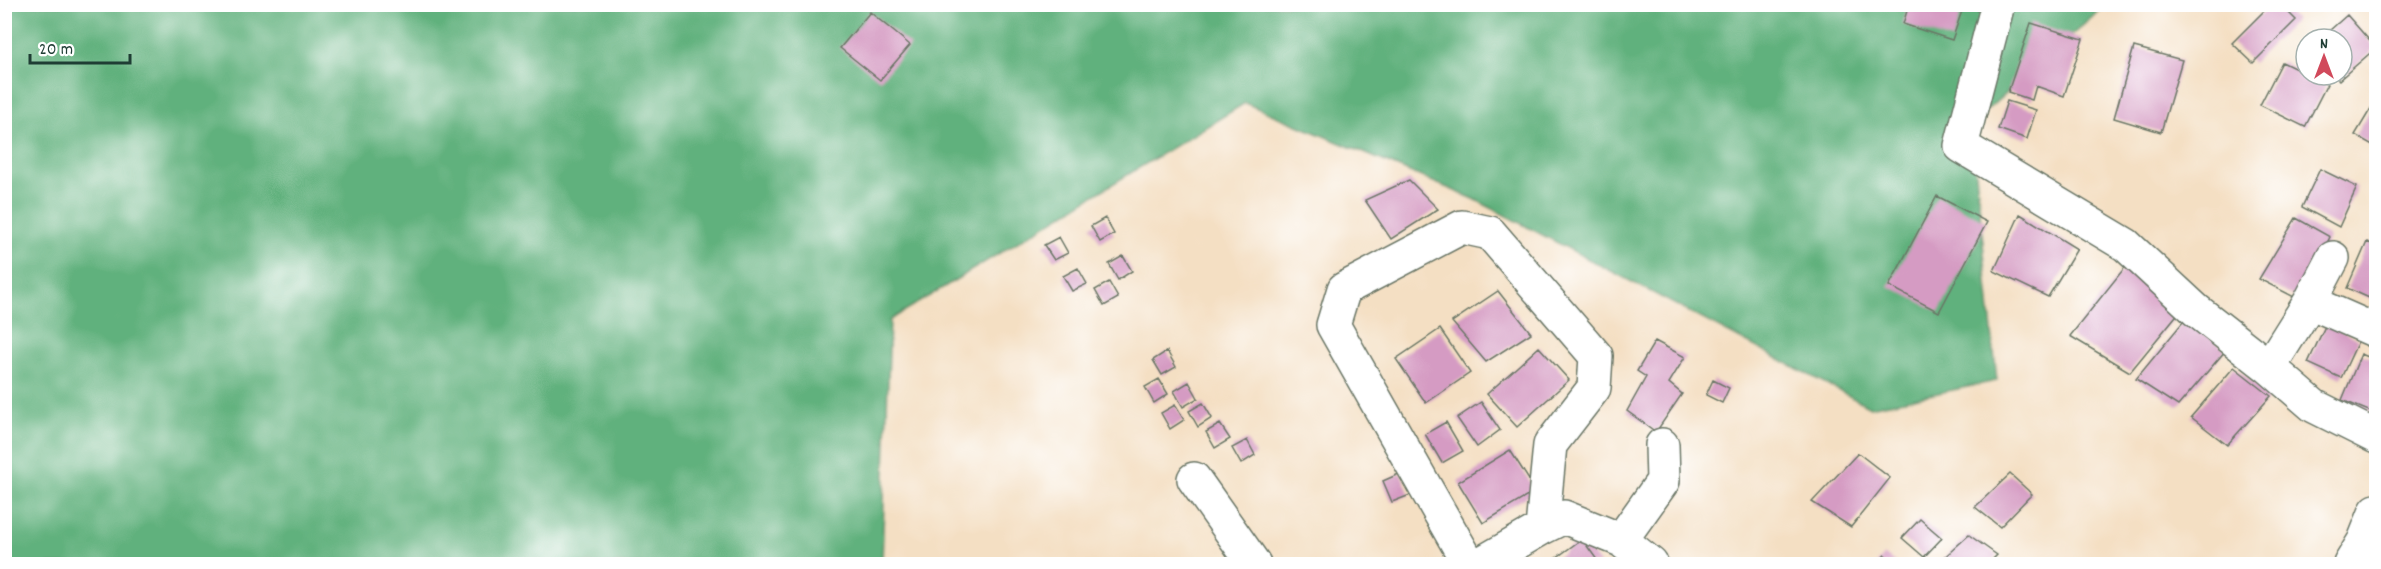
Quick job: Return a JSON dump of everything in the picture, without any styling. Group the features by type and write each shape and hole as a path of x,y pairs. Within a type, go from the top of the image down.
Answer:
{"street":[{"path":"1998,4 1961,146 2126,245 2196,310 2269,367 2314,406 2376,437"},
{"path":"1469,564 1333,325 1344,289 1462,227 1490,233 1596,356 1594,388 1550,445 1542,528"},
{"path":"2269,367 2310,302 2333,258"},
{"path":"2310,302 2376,331"},
{"path":"1621,540 1664,481 1662,445"},
{"path":"1194,479 1254,564"},
{"path":"2349,564 2364,541 2376,511"},
{"path":"1480,564 1564,517 1621,540 1651,564"}],"green space":[{"path":"4,5 2106,5 1971,124 1997,381 1870,407 1474,199 1245,103 890,320 882,564 5,564"}],"building":[{"path":"1909,4 1951,4 1963,8 1952,40 1903,24"},
{"path":"2271,4 2280,4 2296,20 2253,63 2232,43"},
{"path":"870,12 910,45 880,80 840,48"},
{"path":"2347,15 2376,48 2354,67 2354,27 2334,27"},
{"path":"2031,23 2083,39 2064,96 2036,86 2032,100 2008,92"},
{"path":"2134,47 2182,60 2161,132 2114,118"},
{"path":"2282,62 2294,68 2294,87 2325,87 2305,127 2260,105"},
{"path":"2376,100 2376,147 2355,135"},
{"path":"2007,101 2036,110 2027,139 1998,129"},
{"path":"2320,169 2357,187 2339,227 2302,207"},
{"path":"1409,180 1438,209 1391,239 1365,200"},
{"path":"1937,196 1987,222 1939,312 1889,286"},
{"path":"2020,214 2077,249 2048,297 1994,271"},
{"path":"1105,218 1114,234 1100,242 1091,226"},
{"path":"2296,218 2330,237 2298,299 2259,279"},
{"path":"1059,237 1068,253 1054,260 1044,245"},
{"path":"2367,242 2376,246 2376,301 2347,288"},
{"path":"1123,256 1132,271 1118,280 1109,264"},
{"path":"2126,266 2180,311 2130,372 2070,336"},
{"path":"1078,268 1087,284 1072,291 1063,276"},
{"path":"1109,282 1118,298 1104,306 1095,290"},
{"path":"1498,291 1531,333 1486,362 1452,322"},
{"path":"2187,317 2226,350 2178,406 2136,379"},
{"path":"2326,324 2359,339 2341,378 2308,363"},
{"path":"1440,329 1470,373 1426,403 1396,359"},
{"path":"1655,341 1685,357 1669,383 1682,394 1656,432 1627,411 1646,377 1637,371"},
{"path":"1539,347 1569,380 1517,427 1487,394"},
{"path":"1167,351 1176,367 1162,375 1153,360"},
{"path":"2361,354 2376,360 2376,414 2342,400"},
{"path":"2234,367 2271,396 2227,445 2191,417"},
{"path":"1159,379 1168,394 1154,403 1145,387"},
{"path":"1713,380 1729,388 1722,403 1706,395"},
{"path":"1189,382 1198,398 1183,407 1174,391"},
{"path":"1481,402 1500,430 1477,447 1457,418"},
{"path":"1203,403 1212,418 1198,427 1189,411"},
{"path":"1175,405 1184,420 1170,429 1161,413"},
{"path":"1446,422 1463,451 1442,463 1425,434"},
{"path":"1220,424 1230,439 1215,448 1206,432"},
{"path":"1247,440 1255,455 1241,464 1232,448"},
{"path":"1510,450 1536,491 1483,523 1458,482"},
{"path":"1858,453 1890,478 1851,527 1812,502"},
{"path":"1401,473 1410,495 1392,502 1383,481"},
{"path":"2010,474 2032,494 2000,527 1975,507"},
{"path":"1920,519 1942,538 1924,557 1902,538"},
{"path":"1969,535 1997,555 1988,564 1943,564 1939,562"},
{"path":"1582,539 1600,564 1560,564 1556,558"},
{"path":"1885,555 1897,564 1876,564"}]}
